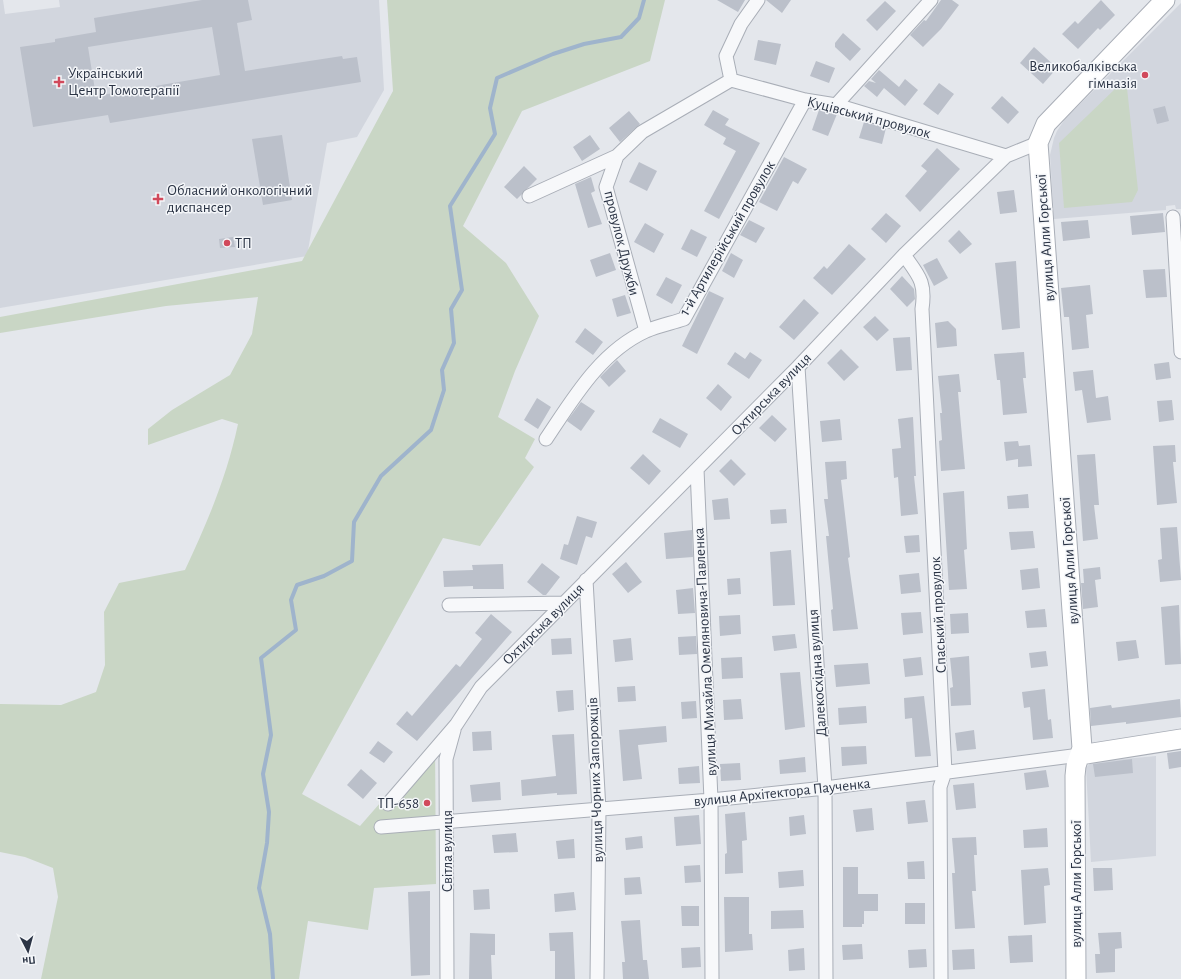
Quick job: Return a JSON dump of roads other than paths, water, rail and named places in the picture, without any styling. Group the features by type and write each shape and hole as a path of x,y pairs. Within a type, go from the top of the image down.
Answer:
{"street":[{"path":"529,196 617,156 642,132 731,80 726,56 741,24 758,0"},
{"path":"836,105 931,0"},
{"path":"1038,143 1046,124 1165,0"},
{"name":"Куцівський провулок","path":"731,80 806,100 836,105 1006,156"},
{"name":"1-й Артилерійський провулок","path":"546,439 580,390 608,356 646,331 684,319 806,100"},
{"name":"Охтирська вулиця","path":"388,804 456,725 481,687 798,366 904,255 1006,156 1038,143"},
{"name":"вулиця Алли Горської","path":"1038,143 1082,741 1080,755 1076,766 1076,979"},
{"name":"провулок Дружби","path":"617,156 606,187 646,331"},
{"path":"1173,217 1181,352"},
{"name":"Спаський провулок","path":"904,255 921,279 924,295 923,316 945,772 940,787 941,979"},
{"name":"Далекосхідна вулиця","path":"798,366 825,788 826,979"},
{"name":"вулиця Михайла Омеляновича-Павленка","path":"697,469 711,800 712,979"},
{"name":"вулиця Чорних Запорожців","path":"586,580 599,810 597,979"},
{"path":"449,605 564,603"},
{"name":"Світла вулиця","path":"447,979 446,759 456,725"},
{"name":"вулиця Архітектора Паученка","path":"381,827 599,810 825,788 1080,755 1181,739"}],"waterway":[{"path":"273,979 270,934 259,888 267,843 269,812 263,774 271,735 261,658 296,630 291,600 297,585 324,576 352,561 354,522 381,476 431,430 444,390 442,370 454,343 451,309 462,290 450,206 495,134 490,108 497,78 553,54 584,44 621,37 639,18 644,0"}],"place":[{"name":"Великобалківська гімназія","path":"1145,75"},
{"name":"Український Центр Томотерапії","path":"59,82"},
{"name":"Обласний онкологічний диспансер","path":"158,199"},
{"name":"ТП","path":"227,243"},
{"name":"ТП-658","path":"427,803"}]}
